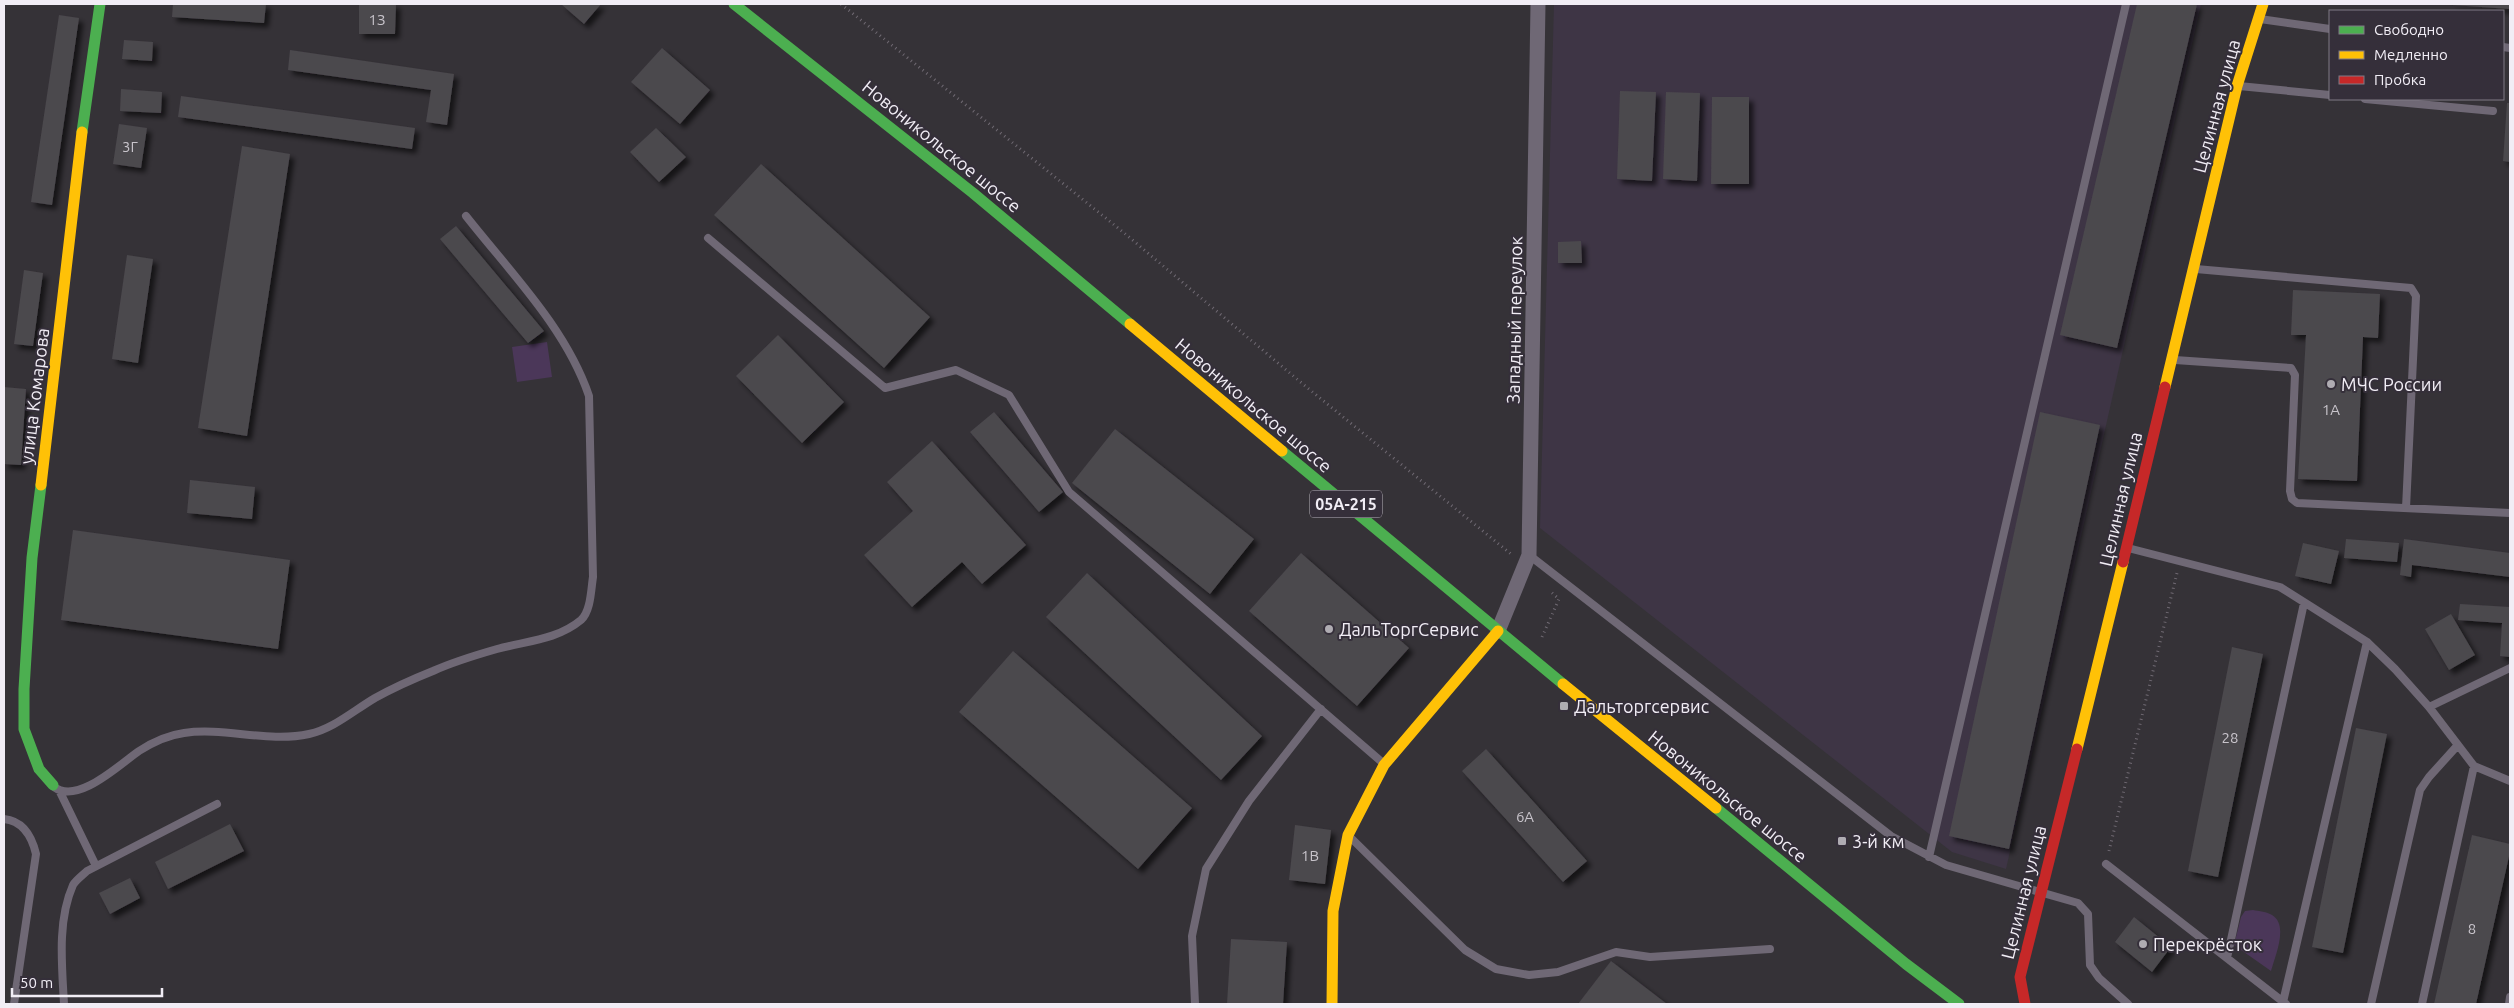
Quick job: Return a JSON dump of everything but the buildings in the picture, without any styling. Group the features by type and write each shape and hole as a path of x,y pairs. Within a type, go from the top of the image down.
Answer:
{"main road":[{"name":"улица Комарова","path":"56,788 39,769 24,729 24,689 32,558 87,90 100,4"},
{"name":"Новоникольское шоссе","path":"734,4 974,193 1498,631 1906,964 1959,1004"},
{"name":"Целинная улица","path":"2025,1004 2020,977 2127,547 2170,360 2237,86 2263,4"},
{"path":"1332,1004 1333,911 1348,835 1384,765 1467,671 1498,631"}],"street":[{"name":"Западный переулок","path":"1498,631 1527,561 1538,4"}],"lane":[{"path":"1929,857 2126,4"},
{"path":"2258,19 2329,29"},
{"path":"2237,86 2329,96"},
{"path":"2375,100 2493,111"},
{"path":"56,788 74,791 102,779 140,750 169,736 186,732 290,736 310,734 336,723 376,698 433,670 497,649 545,638 567,630 584,618 590,602 593,577 589,396 580,368 547,318 466,216"},
{"path":"708,238 886,388 956,370 1009,395 1069,492 1384,765"},
{"path":"2193,268 2411,288 2416,296 2406,508"},
{"path":"2170,360 2291,368 2295,375 2290,491 2292,498 2297,503 2510,513"},
{"path":"2127,547 2280,587 2367,642 2395,669 2429,708 2474,766 2510,781"},
{"path":"1527,561 1891,836 1929,857 1986,878 2078,903 2088,914 2090,965 2099,978 2128,1004"},
{"path":"2227,958 2304,603"},
{"path":"2106,864 2285,1003 2367,642"},
{"path":"2429,708 2510,668"},
{"path":"1195,1004 1192,936 1206,869 1249,801 1321,709"},
{"path":"2371,1004 2420,790 2457,746"},
{"path":"2422,1004 2474,766"},
{"path":"56,788 96,866"},
{"path":"64,1004 62,956 65,915 74,884 87,871 217,804"},
{"path":"4,819 25,830 32,838 36,854 14,1004"},
{"path":"1348,835 1465,950 1496,969 1529,975 1558,972 1616,952 1650,957 1770,949"},
{"path":"2509,1004 2510,997"}],"path":[{"path":"841,4 1123,232 1304,385 1497,540 1527,561"},
{"path":"2106,864 2180,561"},
{"path":"1545,586 1559,599"}],"shaded area":[{"path":"1554,4 2201,4 2006,869 1952,852 1540,528"},
{"path":"547,342 552,377 517,382 512,347"},
{"path":"2253,910 2272,915 2280,926 2278,949 2271,971 2234,945 2241,917 2245,911"}],"traffic: fast":[{"path":"82,132 100,4"},
{"path":"734,4 973,193 1130,324"},
{"path":"1282,451 1563,684"},
{"path":"41,485 32,558 24,689 24,729 39,769 53,785"},
{"path":"1716,808 1906,964 1959,1004"}],"traffic: slow":[{"path":"2165,387 2237,86 2263,4"},
{"path":"41,485 82,132"},
{"path":"1130,324 1282,451"},
{"path":"2077,749 2123,562"},
{"path":"1332,1004 1333,911 1348,835 1384,765 1498,631"},
{"path":"1563,684 1716,808"}],"traffic: jam":[{"path":"2123,562 2165,387"},
{"path":"2025,1004 2020,977 2077,749"}],"place":[{"name":"МЧС России","path":"2331,384"},
{"name":"ДальТоргСервис","path":"1329,629"},
{"name":"Дальторгсервис","path":"1564,706"},
{"name":"3-й км","path":"1842,841"},
{"name":"Перекрёсток","path":"2143,944"}]}
